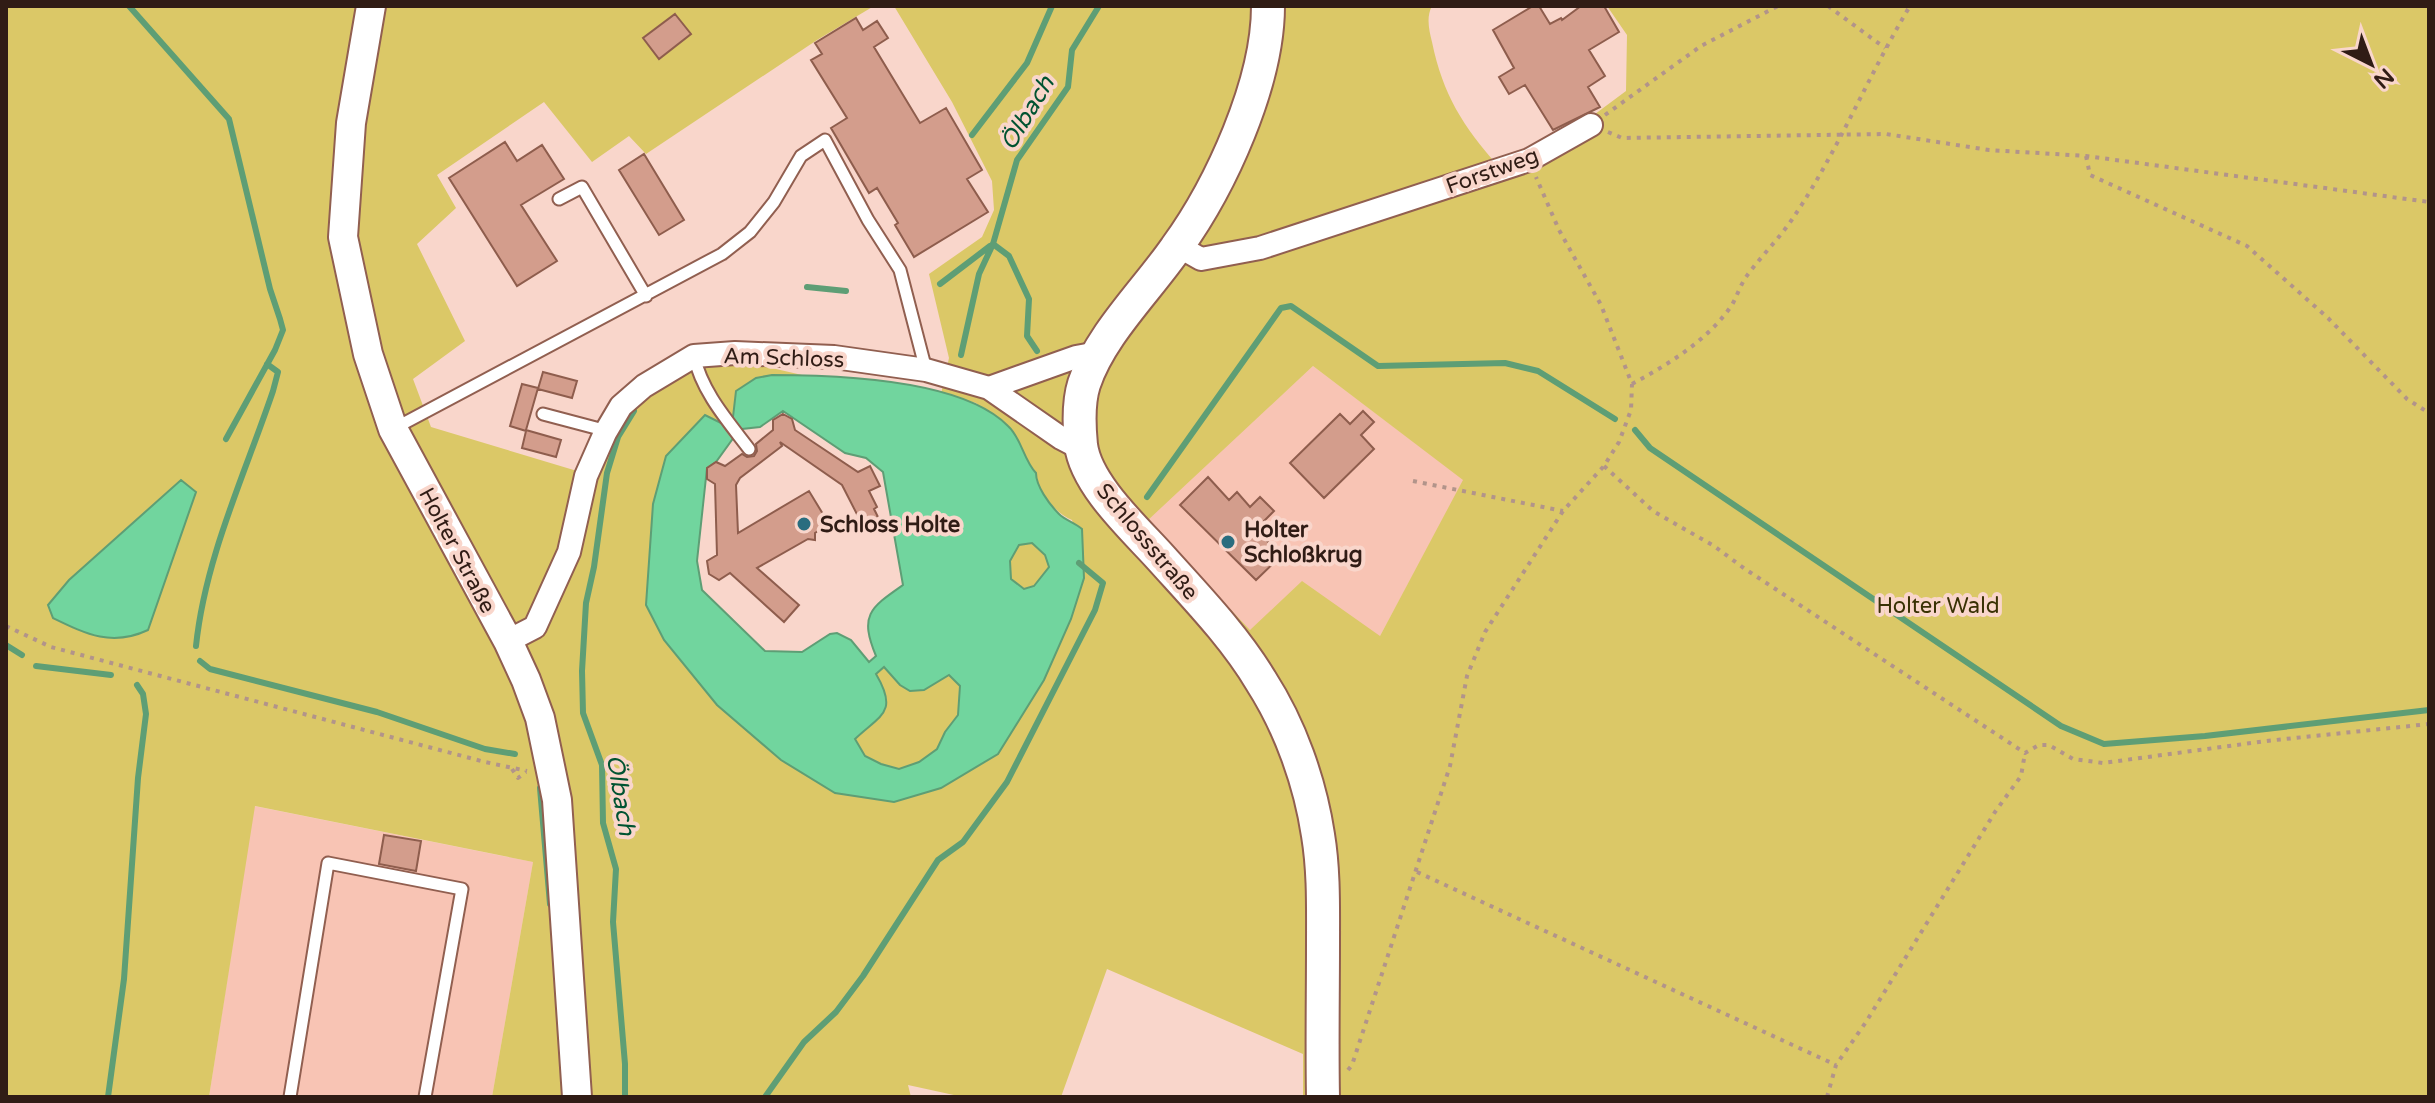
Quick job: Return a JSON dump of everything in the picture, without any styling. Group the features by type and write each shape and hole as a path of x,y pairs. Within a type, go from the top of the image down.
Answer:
{"main road":[{"name":"Schlossstraße","path":"1268,6 1263,57 1220,176 1178,246 1098,353 1083,386 1079,414 1082,449 1092,474 1122,516 1222,627 1261,681 1282,719 1309,788 1319,835 1323,882 1323,1091"}],"street":[{"name":"Holter Straße","path":"371,6 351,123 343,237 368,354 393,429 508,641 540,718 553,771 561,845 577,1097"},
{"name":"Forstweg","path":"1178,246 1201,259 1260,248 1529,160 1591,125"},
{"name":"Am Schloss","path":"508,641 535,627 569,552 586,476 621,406 644,386 694,356 735,353 834,357 926,370 989,388 1082,449"},
{"path":"989,388 1076,357 1098,353"}],"lane":[{"path":"393,429 722,254 750,232 774,202 801,156 825,140 868,220 900,270 926,370"},
{"path":"559,199 582,187 646,296"},
{"path":"694,356 698,373 749,449"},
{"path":"543,414 605,433"},
{"path":"290,1097 328,863 462,889 425,1097"}],"path":[{"path":"1591,125 1701,46 1778,6"},
{"path":"1828,6 1885,48"},
{"path":"1632,384 1660,369 1715,326 1733,303 1745,278 1795,216 1910,6"},
{"path":"1591,125 1622,138 1886,134 1989,150 2086,156 2429,202"},
{"path":"2086,156 2090,175 2247,246 2328,318 2407,399 2429,413"},
{"path":"1323,1091 1339,1081 1352,1065 1450,766 1467,676 1485,632 1563,511 1604,466 1619,442 1631,410 1632,384 1601,305 1559,230 1529,160"},
{"path":"1604,466 1653,511 1714,546 2025,753"},
{"path":"1413,481 1563,511"},
{"path":"6,626 51,647 528,771"},
{"path":"2025,753 2039,745 2049,745 2073,759 2103,763 2266,741 2429,724"},
{"path":"1827,1097 1836,1065 1866,1022 1995,812 2021,776 2025,753"},
{"path":"1417,871 1836,1065"}],"shaded area":[{"path":"1313,366 1464,480 1380,636 1250,630 1146,520"},
{"path":"798,375 896,383 961,398 987,410 1013,431 1051,505 1061,516 1082,529 1084,578 1071,619 1044,680 998,754 941,788 894,802 835,793 781,760 717,705 664,640 646,605 653,504 666,456 705,415 723,424 733,417 736,391 756,378","holes":["783,411 845,453 866,458 883,472 903,585 882,600 871,614 868,631 876,656 869,662 851,640 837,633 830,634 802,652 765,651 702,590 697,561 707,468 716,462 742,429 760,427","1032,543 1045,555 1049,567 1034,586 1024,589 1011,579 1010,561 1019,545","884,667 910,691 924,690 949,675 960,686 958,715 937,749 919,762 899,769 881,764 865,756 855,739 884,712 886,697 876,674"]},
{"path":"181,480 196,492 148,630 123,638 111,638 88,633 53,618 48,605 69,580"},
{"path":"254,806 533,862 492,1097 209,1097"}],"green space":[{"name":"Holter Wald","path":"6,6 874,6 817,40 646,154 629,136 592,162 544,102 437,175 456,208 417,244 465,341 413,379 431,427 597,477 627,410 678,374 724,364 754,364 802,375 772,375 736,391 733,417 723,424 705,415 664,640 717,705 781,760 835,793 998,754 1044,680 1071,619 1084,577 1072,520 1048,501 1039,487 1036,473 1025,462 1021,448 976,403 941,394 949,358 929,274 982,237 994,210 992,181 952,102 894,6 1432,6 1430,33 1448,94 1474,137 1498,166 1587,120 1626,91 1627,35 1607,6 2429,6 2429,1097 1303,1097 1303,1054 1107,969 1061,1097 963,1097 908,1085 911,1097 492,1097 533,862 255,806 209,1097 6,1097","holes":["1313,366 1463,480 1380,636 1302,581 1250,630 1147,521"]},
{"path":"1032,543 1045,555 1049,567 1034,586 1024,589 1011,579 1010,561 1019,545"},
{"path":"884,666 900,685 924,690 949,675 960,686 958,715 937,749 919,762 899,769 865,756 855,739 884,712 886,697 876,674"}],"building":[{"path":"1533,6 1539,6 1550,24 1562,20 1581,6 1604,6 1619,32 1589,50 1605,76 1588,87 1600,107 1553,130 1525,85 1509,94 1499,77 1514,68 1493,30"},
{"path":"675,14 691,34 659,59 643,38"},
{"path":"856,18 863,30 877,21 888,38 874,47 920,123 946,108 982,170 967,179 988,212 914,257 877,188 869,193 831,128 847,118 811,60 822,54 815,43"},
{"path":"505,142 517,161 542,145 564,179 521,205 557,261 517,286 449,178"},
{"path":"644,154 684,220 659,235 619,170"},
{"path":"543,372 577,381 572,398 538,389"},
{"path":"522,384 538,388 526,430 561,440 556,457 522,448 526,431 510,426"},
{"path":"1363,411 1374,422 1361,435 1374,449 1324,498 1290,463 1340,414 1350,424"},
{"path":"783,414 792,419 795,430 858,472 870,466 880,486 869,491 878,517 862,524 842,485 780,442 782,446 740,478 736,485 738,533 809,491 829,524 815,533 815,540 808,539 757,568 799,605 784,622 730,573 719,580 709,574 707,561 717,555 715,484 707,479 707,468 716,462 725,466 742,454 754,456 756,444 773,430 773,420"},
{"path":"1208,477 1229,500 1237,492 1250,507 1260,497 1274,511 1256,529 1281,556 1256,580 1180,505"},
{"path":"384,835 421,841 416,871 379,864"}],"waterway":[{"path":"129,6 229,119 270,289 283,330 226,439"},
{"name":"Ölbach","path":"972,135 1027,63 1052,6"},
{"name":"Ölbach","path":"1037,351 1027,336 1029,299 1009,256 993,244 1017,160 1068,87 1072,50 1099,6"},
{"name":"Ölbach","path":"961,355 979,274 993,244"},
{"name":"Ölbach","path":"940,284 990,246"},
{"name":"Ölbach","path":"807,287 846,291"},
{"path":"1147,497 1281,308 1291,306 1378,366 1505,363 1538,371 1615,419"},
{"path":"196,646 217,549 278,372 267,364"},
{"name":"Ölbach","path":"625,1097 613,922 616,869 603,823 602,765 583,713 582,671 586,603 607,473 618,437 634,411"},
{"path":"1635,430 1650,448 2061,726 2104,744 2205,736 2429,710"},
{"name":"Ölbach","path":"765,1097 804,1042 836,1012 863,976 938,860 963,842 1007,782 1095,610 1103,583 1079,563"},
{"path":"6,645 22,655"},
{"path":"200,661 210,669 377,712 485,749 515,754"},
{"path":"36,666 111,675"},
{"path":"108,1097 124,979 138,778 146,714 143,694 137,685"},
{"path":"540,788 550,904"}],"place":[{"name":"Schloss Holte","path":"804,524"},
{"name":"Holter Schloßkrug","path":"1228,542"}]}
